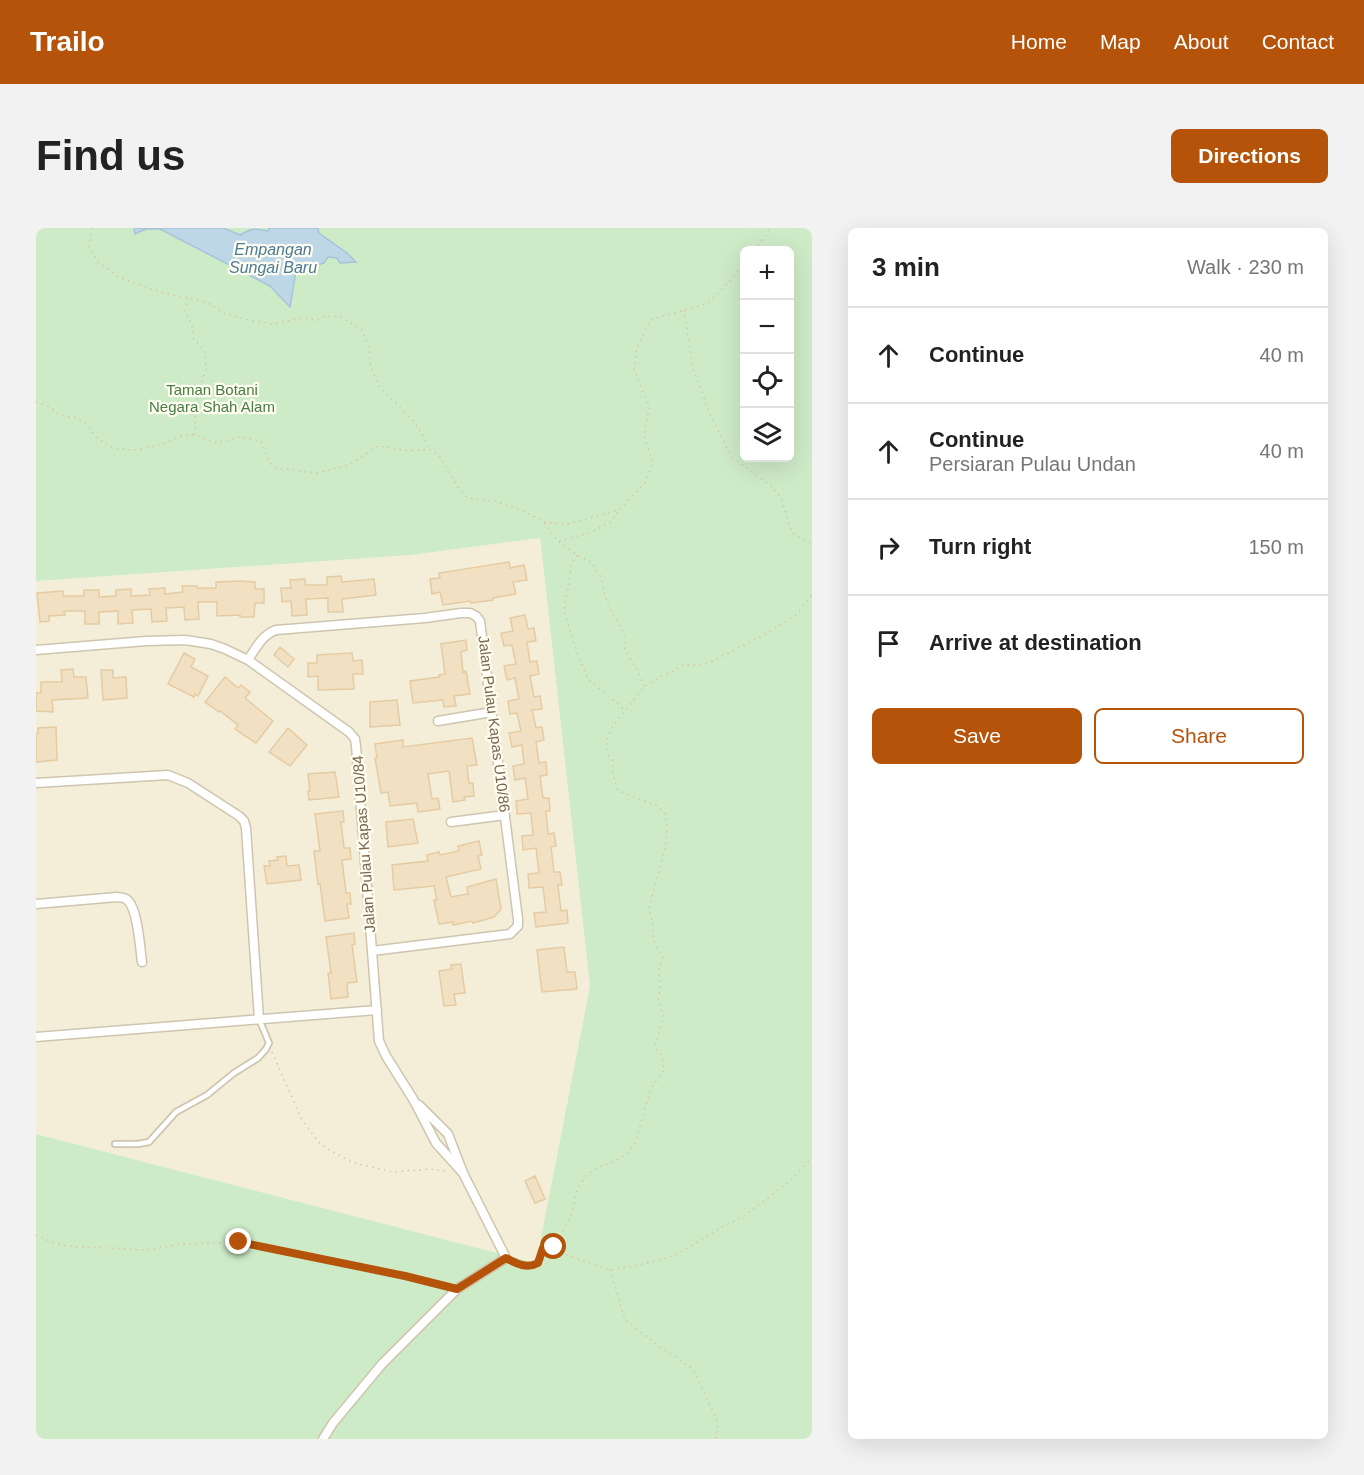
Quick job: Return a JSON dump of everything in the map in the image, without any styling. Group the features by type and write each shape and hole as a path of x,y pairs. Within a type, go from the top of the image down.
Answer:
{"street":[{"name":"Jalan Pulau Kapas U10/86","path":"248,660 262,639 268,633 276,630 470,613 480,621 518,926 510,934 372,951"},
{"name":"Jalan Pulau Kapas U10/84","path":"36,650 146,641 185,640 211,644 248,660 349,732 355,739 380,1041 386,1056 413,1099"},
{"path":"438,721 492,712"},
{"path":"36,783 168,775 188,783 244,821 259,1019"},
{"path":"451,822 505,815"},
{"path":"36,904 117,897 126,899 132,904 135,915 142,962"},
{"path":"36,1037 377,1010"},
{"path":"323,1439 333,1423 382,1364 457,1289 506,1258 463,1173 448,1134 413,1099"},
{"path":"413,1099 436,1143 463,1173"}],"lane":[{"path":"115,1144 149,1142 176,1112 207,1095 234,1073 258,1058 268,1043 259,1019"}],"path":[{"path":"92,228 89,246 98,262 120,278 163,293 208,303 225,314 272,324 303,318 318,320 325,316 341,317 362,330 369,348 371,368 378,385 415,423 428,449"},
{"path":"757,246 769,228"},
{"path":"559,542 589,533 611,522 619,510 645,483 653,462 644,436 649,406 634,369 637,348 650,320 708,303 740,268"},
{"path":"189,298 185,312 192,325 193,338 205,351 206,368 195,407 195,435"},
{"path":"684,309 693,368 711,416 731,456 771,486 782,498 792,533 812,544"},
{"path":"36,402 50,407 60,415 77,418 88,426 97,438 113,448 134,450 160,445 184,435 195,435 216,443 240,437 261,441 270,463 276,468 317,473 349,465 378,446 409,451 428,449 439,455 459,489 468,498 495,501 530,514 543,522 559,542 592,563 601,577 608,604 624,633 625,650 638,671 644,687"},
{"path":"543,522 567,524 619,510"},
{"path":"577,555 571,566 564,610 576,650 588,679 625,711"},
{"path":"554,1247 571,1217 577,1190 586,1176 596,1168 625,1155 635,1143 651,1088 664,1070 662,1056 656,1047 664,1015 658,1002 660,990 658,969 663,957 653,940 653,924 649,908 668,829 665,814 658,806 617,789 611,771 614,760 609,756 606,740 613,726 644,687 682,664 696,665 711,662 767,633 797,615 812,595"},
{"path":"268,1043 302,1120 321,1146 351,1162 392,1172 429,1169 463,1173"},
{"path":"506,1258 532,1267 538,1263 543,1248 554,1247 567,1256 610,1270 674,1256 744,1216 791,1180 812,1158"},
{"path":"36,1235 54,1243 75,1247 147,1250 181,1244 239,1242 457,1289"},
{"path":"610,1270 626,1320 693,1369 718,1423 716,1439"}],"shaded area":[{"path":"540,538 590,986 536,1263 36,1134 36,581 411,555"}],"green space":[{"name":"Taman Botani Negara Shah Alam","path":"36,228 812,228 812,1439 36,1439 36,1134 536,1263 590,986 540,538 411,555 36,581"}],"water":[{"name":"Empangan Sungai Baru","path":"134,228 223,228 240,235 254,229 268,231 269,228 318,228 319,233 356,262 340,263 337,258 328,257 324,263 296,271 290,307 270,286 160,229 146,229 135,234"}],"building":[{"path":"509,562 510,568 524,565 527,580 513,582 516,594 493,598 493,600 443,605 440,592 432,594 430,579 440,578 439,573"},
{"path":"341,576 342,582 374,579 376,595 342,599 343,612 328,612 328,598 306,599 307,615 292,616 291,601 282,602 281,588 291,588 290,580 305,579 305,585 327,585 327,577"},
{"path":"216,582 255,582 255,589 264,589 264,603 255,603 254,617 217,616 217,602 198,602 199,619 185,620 184,607 166,608 167,621 152,622 151,609 132,610 133,623 118,624 118,611 99,612 99,624 85,624 85,611 64,611 65,615 49,616 49,621 40,622 37,593 63,591 63,596 84,596 84,590 99,590 99,597 116,596 116,590 131,589 131,596 150,595 149,589 165,588 165,594 183,592 182,586 216,588"},
{"path":"525,615 528,629 534,628 536,641 527,642 530,662 537,661 539,674 530,676 534,697 540,696 542,709 532,710 536,728 542,727 544,740 536,742 539,763 546,762 547,775 540,776 543,798 549,798 550,811 546,811 548,834 554,833 556,846 551,847 554,872 560,872 562,885 558,885 561,911 567,910 568,923 536,927 534,913 546,912 543,887 529,888 528,874 539,873 536,848 523,850 522,836 533,835 531,813 517,814 516,801 528,799 525,778 515,780 513,766 524,764 522,745 512,747 509,733 521,731 517,713 510,714 508,701 519,699 515,678 507,680 504,666 516,664 512,645 504,646 501,633 513,631 510,618"},
{"path":"466,640 467,650 461,652 463,672 466,671 470,694 454,696 456,706 444,707 443,700 413,703 410,681 445,674 441,644"},
{"path":"280,647 294,659 288,667 274,655"},
{"path":"184,653 195,659 191,667 208,676 198,696 195,694 194,697 168,684"},
{"path":"352,653 353,661 362,660 363,674 353,674 354,689 318,690 318,676 308,677 308,663 317,663 317,655"},
{"path":"73,669 74,677 86,677 88,698 52,700 53,712 36,711 36,693 41,693 41,682 62,682 61,670"},
{"path":"101,670 113,670 113,678 126,677 127,698 103,700"},
{"path":"225,677 238,688 241,685 250,692 245,698 273,721 256,743 235,729 238,725 205,702"},
{"path":"397,700 400,725 370,727 370,702"},
{"path":"56,727 57,760 36,762 38,728"},
{"path":"288,728 307,745 290,766 269,752"},
{"path":"472,738 477,765 467,766 469,783 473,783 474,796 453,802 449,771 428,774 432,799 438,798 440,809 418,812 417,803 390,806 388,792 381,793 375,744 403,740 403,747"},
{"path":"335,772 339,797 309,800 308,774"},
{"path":"343,811 344,822 341,822 344,848 350,848 351,859 342,860 346,893 350,893 351,904 347,904 349,918 325,921 314,851 320,851 315,814"},
{"path":"413,819 418,843 388,847 386,822"},
{"path":"479,841 482,855 478,856 481,869 446,877 451,897 468,894 467,887 496,879 501,909 494,917 473,923 472,921 453,925 453,922 439,924 434,900 437,900 434,886 394,890 392,865 428,861 427,855 459,851 458,846"},
{"path":"286,856 287,866 299,865 301,880 267,884 264,866 270,866 269,861 278,860 277,857"},
{"path":"354,933 355,944 352,945 357,982 347,983 348,997 331,999 328,973 331,973 326,937"},
{"path":"564,947 567,972 575,972 577,989 542,992 537,950"},
{"path":"461,964 465,993 454,994 456,1005 444,1006 439,971 452,969 451,965"},
{"path":"535,1176 545,1199 535,1203 525,1181"}],"route":[{"path":"239,1242 457,1289 506,1258 532,1267 538,1263 543,1248 554,1247"}]}
